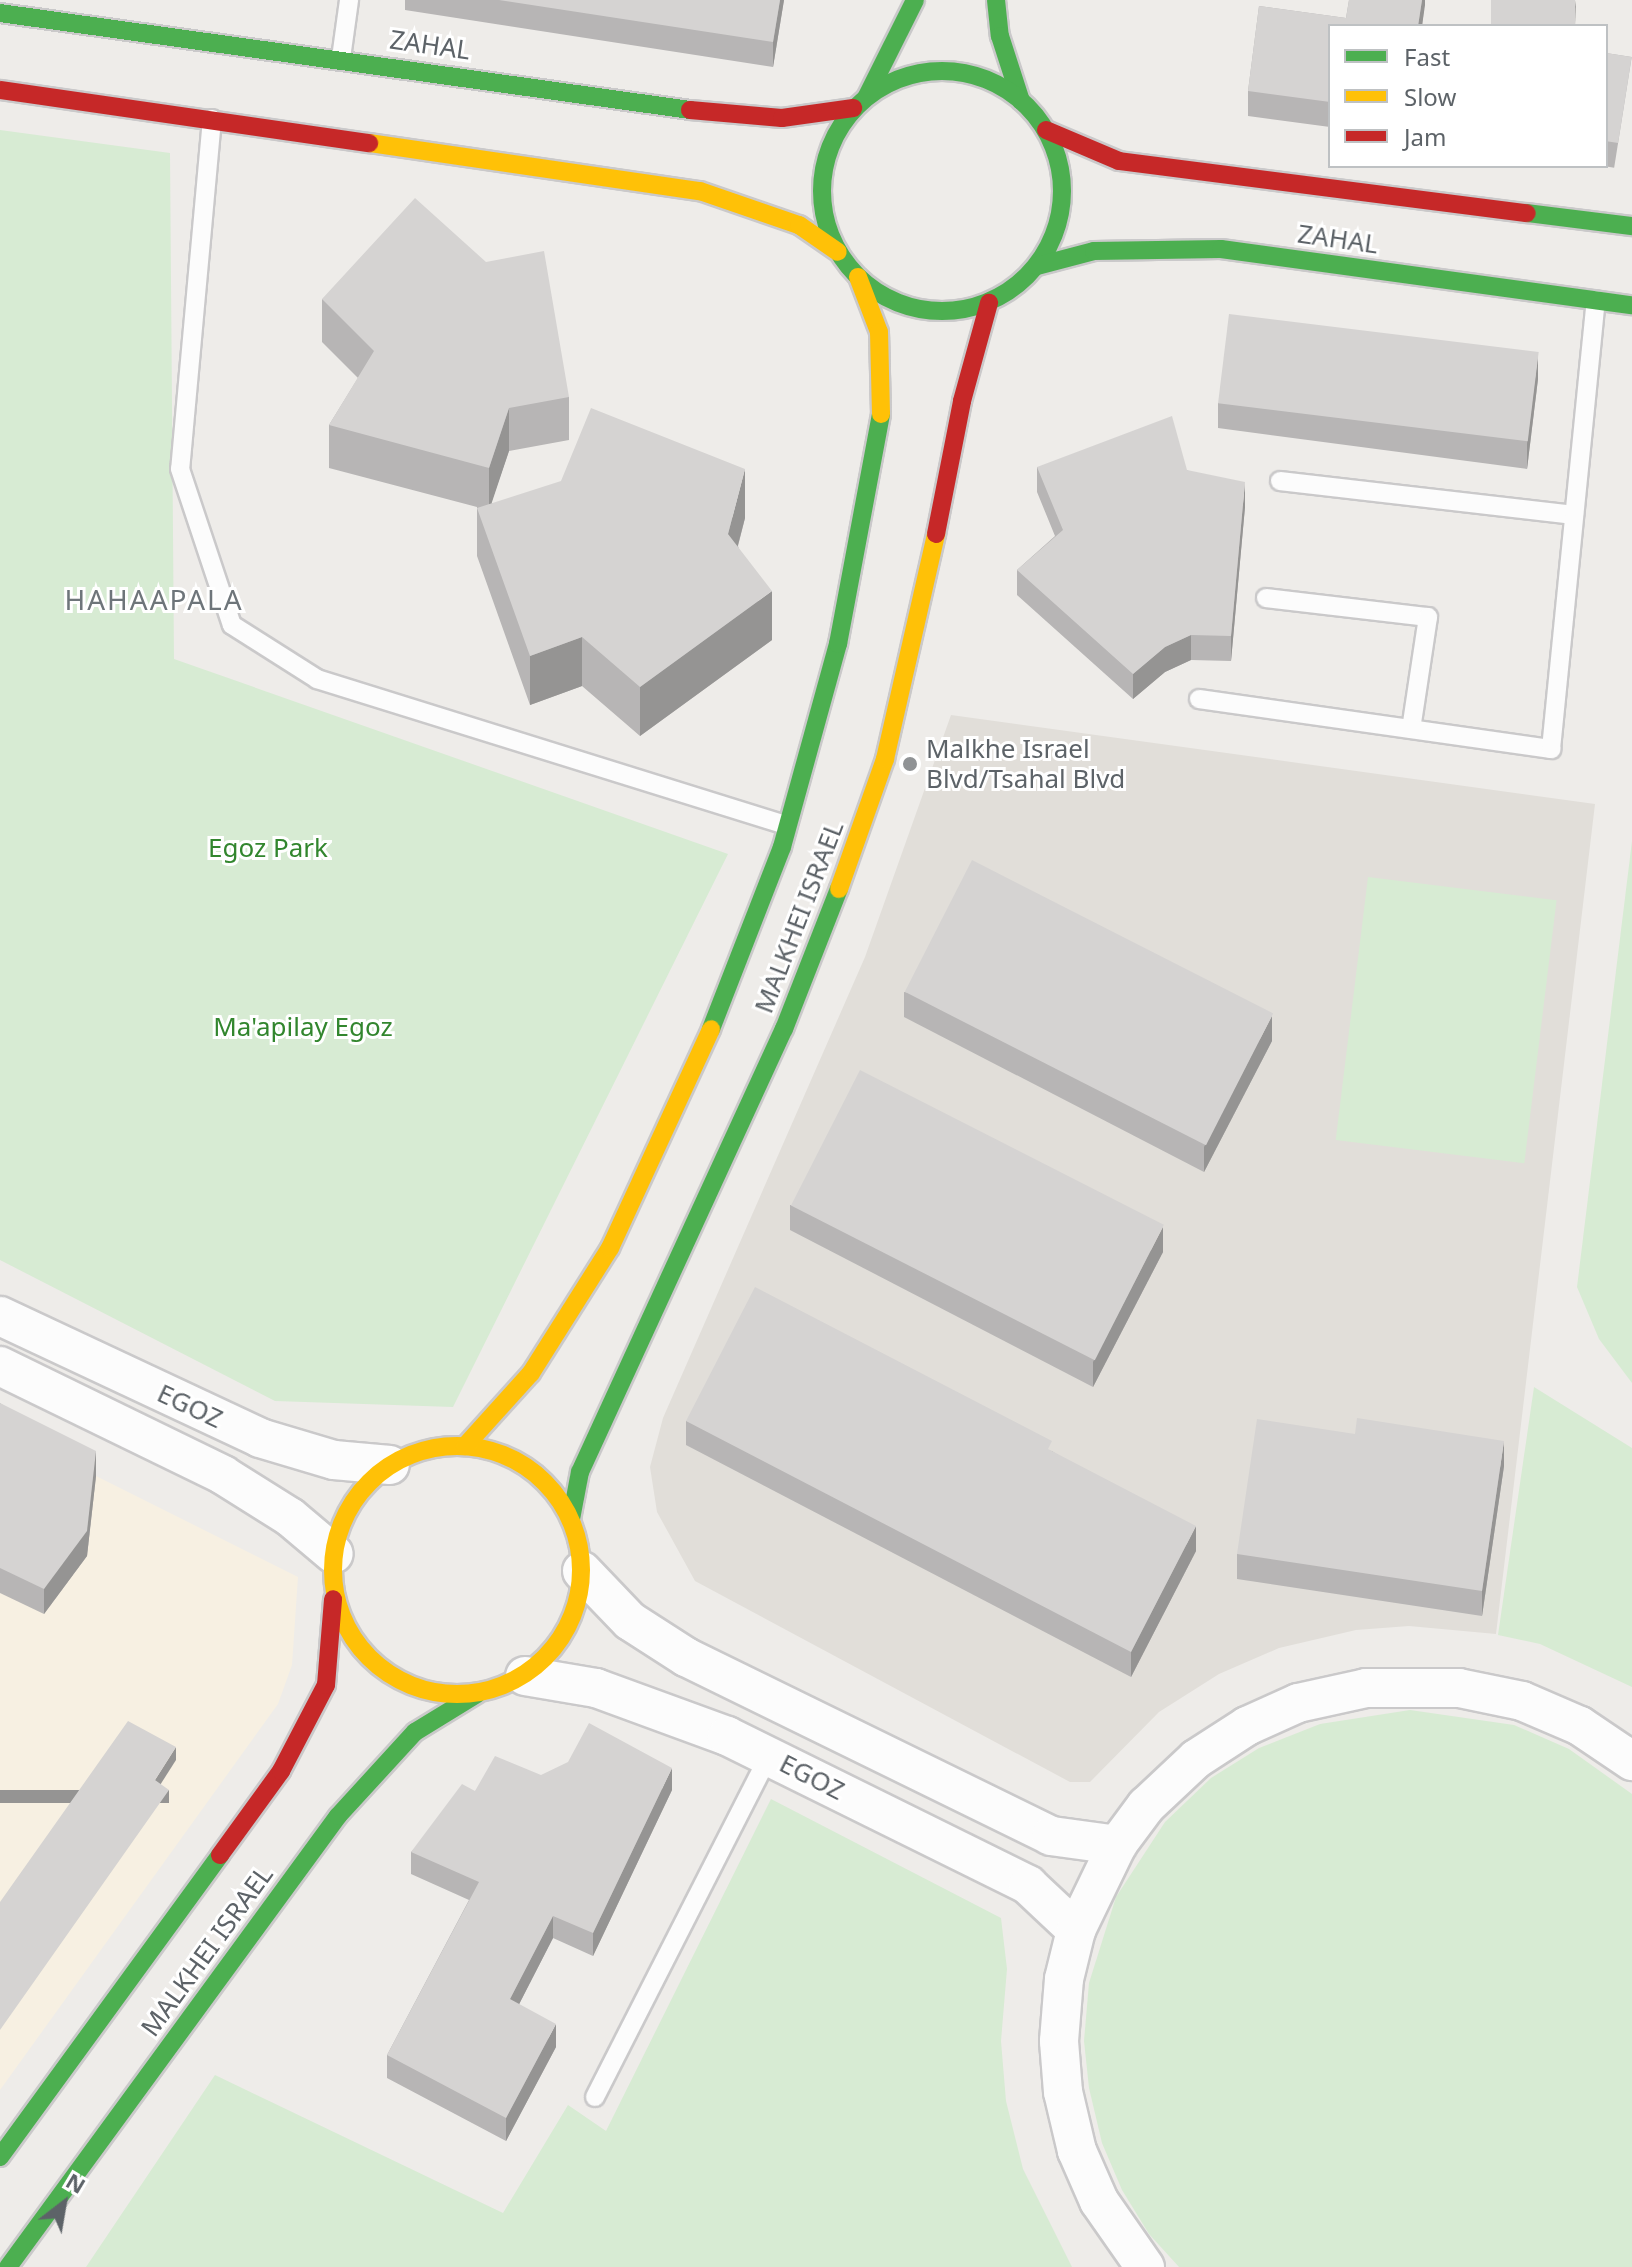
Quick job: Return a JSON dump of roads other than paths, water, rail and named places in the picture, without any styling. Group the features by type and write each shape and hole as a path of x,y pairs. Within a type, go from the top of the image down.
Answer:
{"street":[{"path":"860,102 891,81 945,70 999,85 1021,101 1046,130 1060,164 1063,200 1055,235 1037,266 989,303 934,311 905,306 858,277 838,252 827,229 822,178 838,129 860,102 915,0"},
{"path":"996,0 1000,36 1021,101"},
{"name":"ZAHAL","path":"0,13 341,58 688,110 782,118 860,102"},
{"path":"0,90 700,191 799,225 838,252"},
{"name":"ZAHAL","path":"1046,130 1119,161 1632,226"},
{"name":"ZAHAL","path":"1037,266 1094,251 1221,249 1632,305"},
{"name":"MALKHEI ISRAEL","path":"465,1446 531,1373 610,1248 699,1061 788,826 861,539 884,386 879,332 858,277"},
{"name":"MALKHEI ISRAEL","path":"571,1519 580,1472 784,1029 855,850 885,759 917,633 962,401 989,303"},
{"name":"EGOZ","path":"0,1316 260,1438 334,1460 390,1465"},
{"name":"EGOZ","path":"0,1366 223,1475 290,1517 334,1569"},
{"path":"465,1446 498,1452 528,1468 553,1491 571,1519 582,1571 579,1602 567,1631 525,1676 477,1694 443,1694 411,1686 382,1669 347,1627 334,1569 352,1502 390,1465 439,1447 465,1446"},
{"name":"MALKHEI ISRAEL","path":"0,2157 281,1771 326,1685 333,1645 334,1569"},
{"name":"EGOZ","path":"582,1571 630,1621 686,1657 1051,1836 1117,1845"},
{"name":"EGOZ","path":"525,1676 596,1688 660,1707 769,1756 1028,1885 1076,1930"},
{"path":"1145,2267 1099,2201 1077,2151 1063,2092 1059,2041 1064,1979 1076,1930 1117,1845 1146,1806 1196,1759 1247,1726 1298,1703 1366,1688 1459,1688 1522,1701 1580,1726 1632,1761"},
{"name":"MALKHEI ISRAEL","path":"8,2267 338,1816 415,1732 477,1694"}],"lane":[{"path":"341,58 349,0"},
{"path":"212,119 180,469 232,625 317,679 788,826"},
{"path":"1199,699 1551,749 1596,300"},
{"path":"1280,481 1574,515"},
{"path":"1266,598 1428,617 1411,729"},
{"path":"595,2097 769,1756"}],"place":[{"name":"Malkhe Israel Blvd/Tsahal Blvd","path":"910,764"}],"district":[{"name":"HAHAAPALA","path":"154,599"}],"park label":[{"name":"Egoz Park","path":"268,848"},
{"name":"Ma'apilay Egoz","path":"303,1027"}]}
